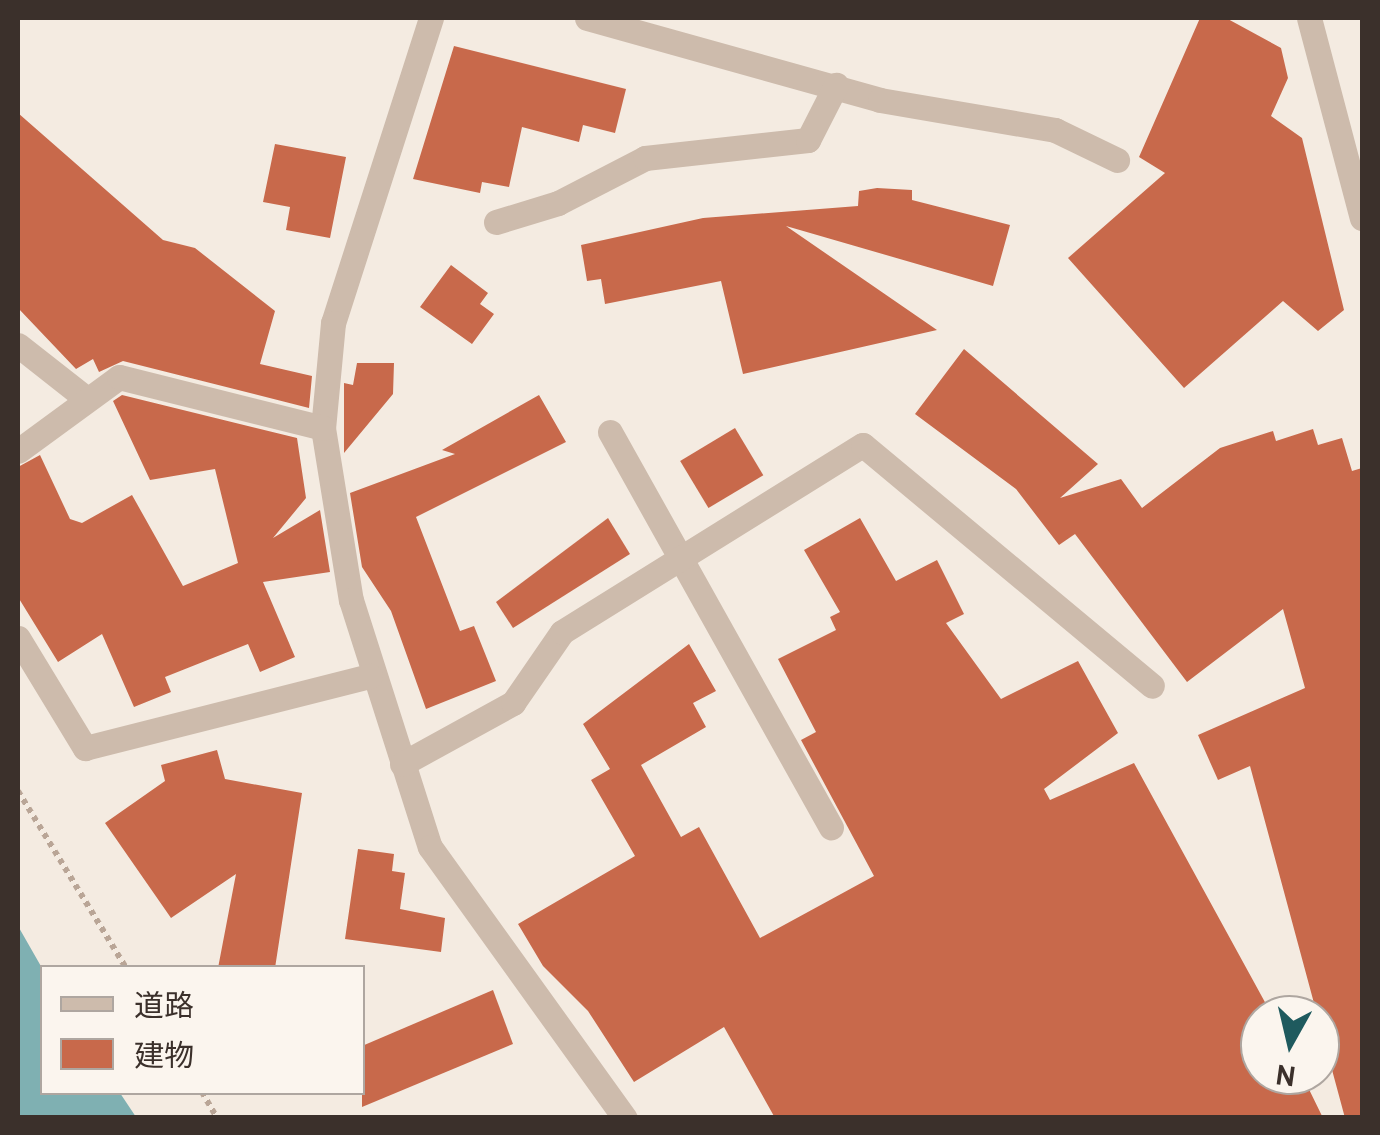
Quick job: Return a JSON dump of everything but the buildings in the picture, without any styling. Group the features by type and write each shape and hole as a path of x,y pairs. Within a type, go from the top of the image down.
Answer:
{"street":[{"path":"431,18 333,323 324,428 370,676 440,863 625,1118"},
{"path":"587,18 970,120 1056,130 1117,160"},
{"path":"1309,18 1362,218"},
{"path":"496,222 558,203 645,158 808,140 836,85"},
{"path":"18,345 84,396"},
{"path":"18,451 84,396 119,377 324,428"},
{"path":"610,432 832,828"},
{"path":"402,764 514,703 562,632 863,445 1152,686"},
{"path":"18,638 84,748 370,676"}],"path":[{"path":"18,790 124,965"},
{"path":"204,1095 217,1118"}],"water":[{"path":"18,926 40,965 40,1095 121,1095 136,1117 18,1117"}]}
